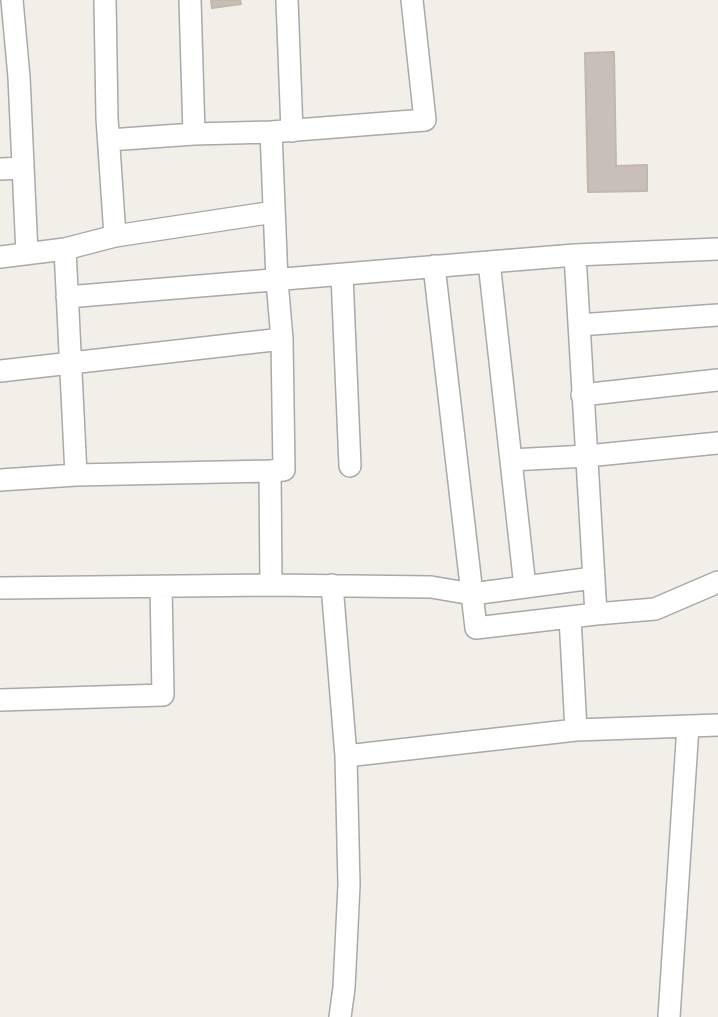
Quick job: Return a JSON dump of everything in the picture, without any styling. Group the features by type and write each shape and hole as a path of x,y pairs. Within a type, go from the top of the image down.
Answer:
{"street":[{"path":"12,0 9,77 22,167 27,254"},
{"path":"105,0 115,236"},
{"path":"190,0 194,134"},
{"path":"0,480 76,475 284,470 282,340 274,212 282,131 287,0"},
{"path":"109,140 425,120 412,0"},
{"path":"0,169 22,167"},
{"path":"0,257 274,212"},
{"path":"65,248 76,475"},
{"path":"67,297 575,255 718,249"},
{"path":"575,255 596,614"},
{"path":"489,262 525,587"},
{"path":"434,266 476,628 655,609 718,582"},
{"path":"342,275 350,466"},
{"path":"579,325 718,315"},
{"path":"0,371 282,340"},
{"path":"582,395 718,380"},
{"path":"510,460 587,456 718,443"},
{"path":"270,471 271,585"},
{"path":"0,588 332,585 431,587 472,594 593,578"},
{"path":"332,585 346,756 349,885 340,1017"},
{"path":"0,700 163,695 161,586"},
{"path":"570,617 576,730"},
{"path":"346,756 576,730 718,725"},
{"path":"669,1017 688,726"}],"building":[{"path":"211,0 240,0 241,4 212,8"},
{"path":"614,52 616,166 647,165 647,191 588,192 585,53"}]}
